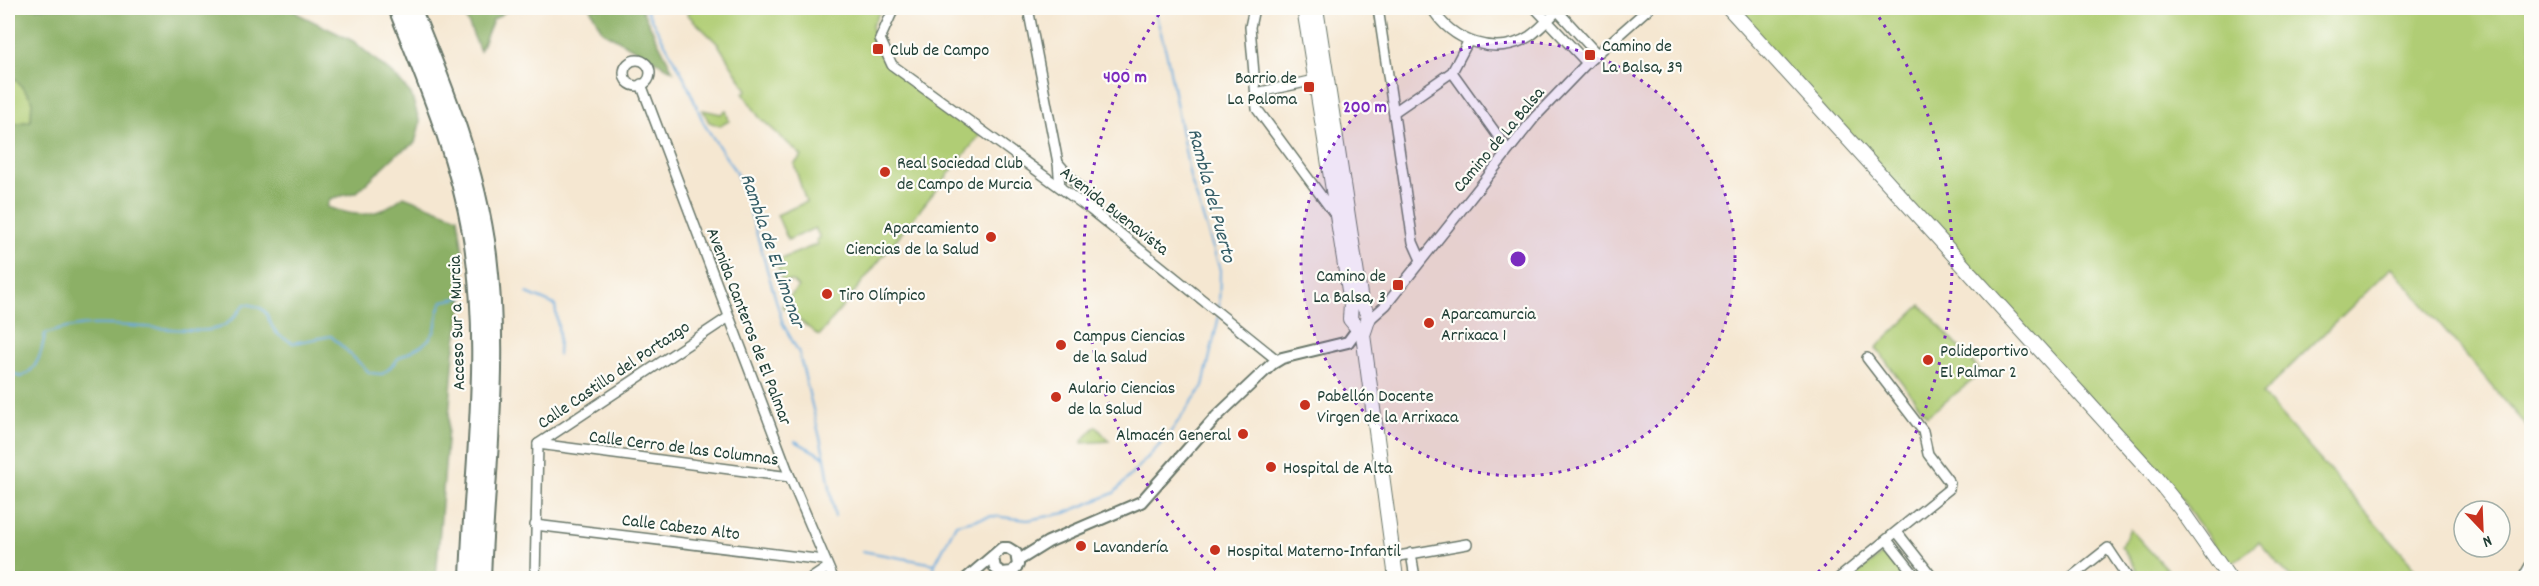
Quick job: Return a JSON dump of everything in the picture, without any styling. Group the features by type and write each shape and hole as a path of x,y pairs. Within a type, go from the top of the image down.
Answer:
{"highway":[{"name":"Acceso Sur a Murcia","path":"397,8 450,144 475,256 480,356 469,579"},
{"name":"Acceso Sur a Murcia","path":"412,8 463,140 480,205 488,255 493,311 493,365 483,579"}],"main road":[{"path":"1304,8 1338,219 1366,362 1396,579"},
{"path":"1316,8 1359,325"},
{"path":"1729,8 2158,481 2229,579"},
{"path":"1315,80 1324,65"},
{"path":"1315,80 1329,93"}],"street":[{"name":"Avenida Buenavista","path":"894,8 880,39 892,65 1091,210 1238,331 1277,360"},
{"path":"1028,8 1058,163 1060,187"},
{"path":"1254,8 1250,27 1257,109 1338,219"},
{"path":"1378,8 1413,242 1421,260"},
{"path":"1432,8 1451,30 1468,42 1494,46 1528,37 1547,21 1556,9 1597,54"},
{"path":"1535,8 1587,63"},
{"name":"Camino de La Balsa","path":"1359,325 1386,305 1535,117 1587,63 1649,8"},
{"path":"1394,112 1452,72 1468,42"},
{"path":"1452,72 1508,150"},
{"path":"1256,93 1315,80"},
{"name":"Avenida Canteros de El Palmar","path":"641,84 790,477 833,579"},
{"path":"1058,163 1094,204 1097,214 1091,210"},
{"name":"Calle Castillo del Portazgo","path":"536,579 538,444 729,317"},
{"path":"966,578 1016,568 1034,549 1141,502 1216,417 1277,360 1359,325"},
{"path":"1839,579 1949,489 1950,483 1928,454 1923,431 1867,358"},
{"name":"Calle Cerro de las Columnas","path":"538,444 790,477"},
{"name":"Calle Cabezo Alto","path":"535,525 826,564"},
{"path":"1897,532 1933,579"},
{"path":"1887,540 1917,579"},
{"path":"1393,557 1467,544"},
{"path":"966,578 993,558 1002,548 1011,549 1016,568"},
{"path":"2070,579 2108,548 2128,579"},
{"path":"1411,553 1415,579"},
{"path":"993,558 997,570"},
{"path":"812,579 826,564"},
{"path":"2523,579 2530,567"}],"green space":[{"path":"8,8 293,8 298,14 353,41 396,77 411,94 420,123 415,143 398,153 357,192 330,199 327,207 349,213 367,214 385,209 404,196 458,217 464,259 462,304 454,354 436,578 8,578 8,125 31,121 32,99 8,70"},
{"path":"462,8 511,8 493,20 480,51"},
{"path":"590,8 641,8 673,71 602,31"},
{"name":"Real Sociedad Club de Campo de Murcia","path":"693,8 882,8 872,26 873,38 884,62 980,135 819,336 782,306 798,287 792,281 782,281 776,261 818,244 816,240 820,238 815,228 788,240 777,215 806,202 794,164 802,156 759,117 743,93 747,90 718,44 687,14"},
{"path":"1729,8 2531,8 2531,432 2392,267 2262,394 2424,578 2291,578 2259,542 2229,566 2179,496"},
{"path":"8,70 32,99 31,121 8,125"},
{"path":"703,110 721,114 726,110 729,121 720,126 709,122"},
{"name":"Polideportivo El Palmar 2","path":"1921,305 1982,373 1927,416 1876,348"},
{"path":"1096,426 1109,441 1082,443 1082,441"},
{"path":"2130,529 2174,578 2142,578 2121,546"},
{"path":"1889,549 1912,578 1852,578"}],"waterway":[{"name":"Rambla de El Limonar","path":"645,8 684,77 704,124 735,171 745,194 783,324 799,353 825,458 835,517"},
{"name":"Rambla del Puerto","path":"1154,8 1167,55 1190,177 1220,270 1219,311"},
{"path":"527,293 555,305 559,334 558,355"},
{"path":"8,371 21,377 32,370 38,359 45,334 60,329 106,325 206,330 223,326 245,304 264,311 272,327 281,337 293,343 331,336 370,373 382,374 399,358 422,345 430,337 434,332 443,301 464,297"},
{"name":"Rambla del Puerto","path":"932,578 935,564 956,524 992,516 1028,520 1065,513 1114,493 1167,437 1203,386 1219,316"},
{"path":"795,441 824,457"},
{"name":"Rambla de El Limonar","path":"862,551 935,564"}],"place":[{"name":"Club de Campo","path":"878,49"},
{"name":"Camino de La Balsa, 39","path":"1590,55"},
{"name":"Barrio de La Paloma","path":"1309,87"},
{"name":"Real Sociedad Club de Campo de Murcia","path":"885,172"},
{"name":"Aparcamiento Ciencias de la Salud","path":"991,237"},
{"name":"Camino de La Balsa, 3","path":"1398,285"},
{"name":"Tiro Olímpico","path":"827,294"},
{"name":"Aparcamurcia Arrixaca 1","path":"1429,323"},
{"name":"Campus Ciencias de la Salud","path":"1061,345"},
{"name":"Polideportivo El Palmar 2","path":"1928,360"},
{"name":"Aulario Ciencias de la Salud","path":"1056,397"},
{"name":"Pabellón Docente Virgen de la Arrixaca","path":"1305,405"},
{"name":"Almacén General","path":"1243,434"},
{"name":"Hospital de Alta","path":"1271,467"},
{"name":"Lavandería","path":"1081,546"},
{"name":"Hospital Materno-Infantil","path":"1215,550"}]}
